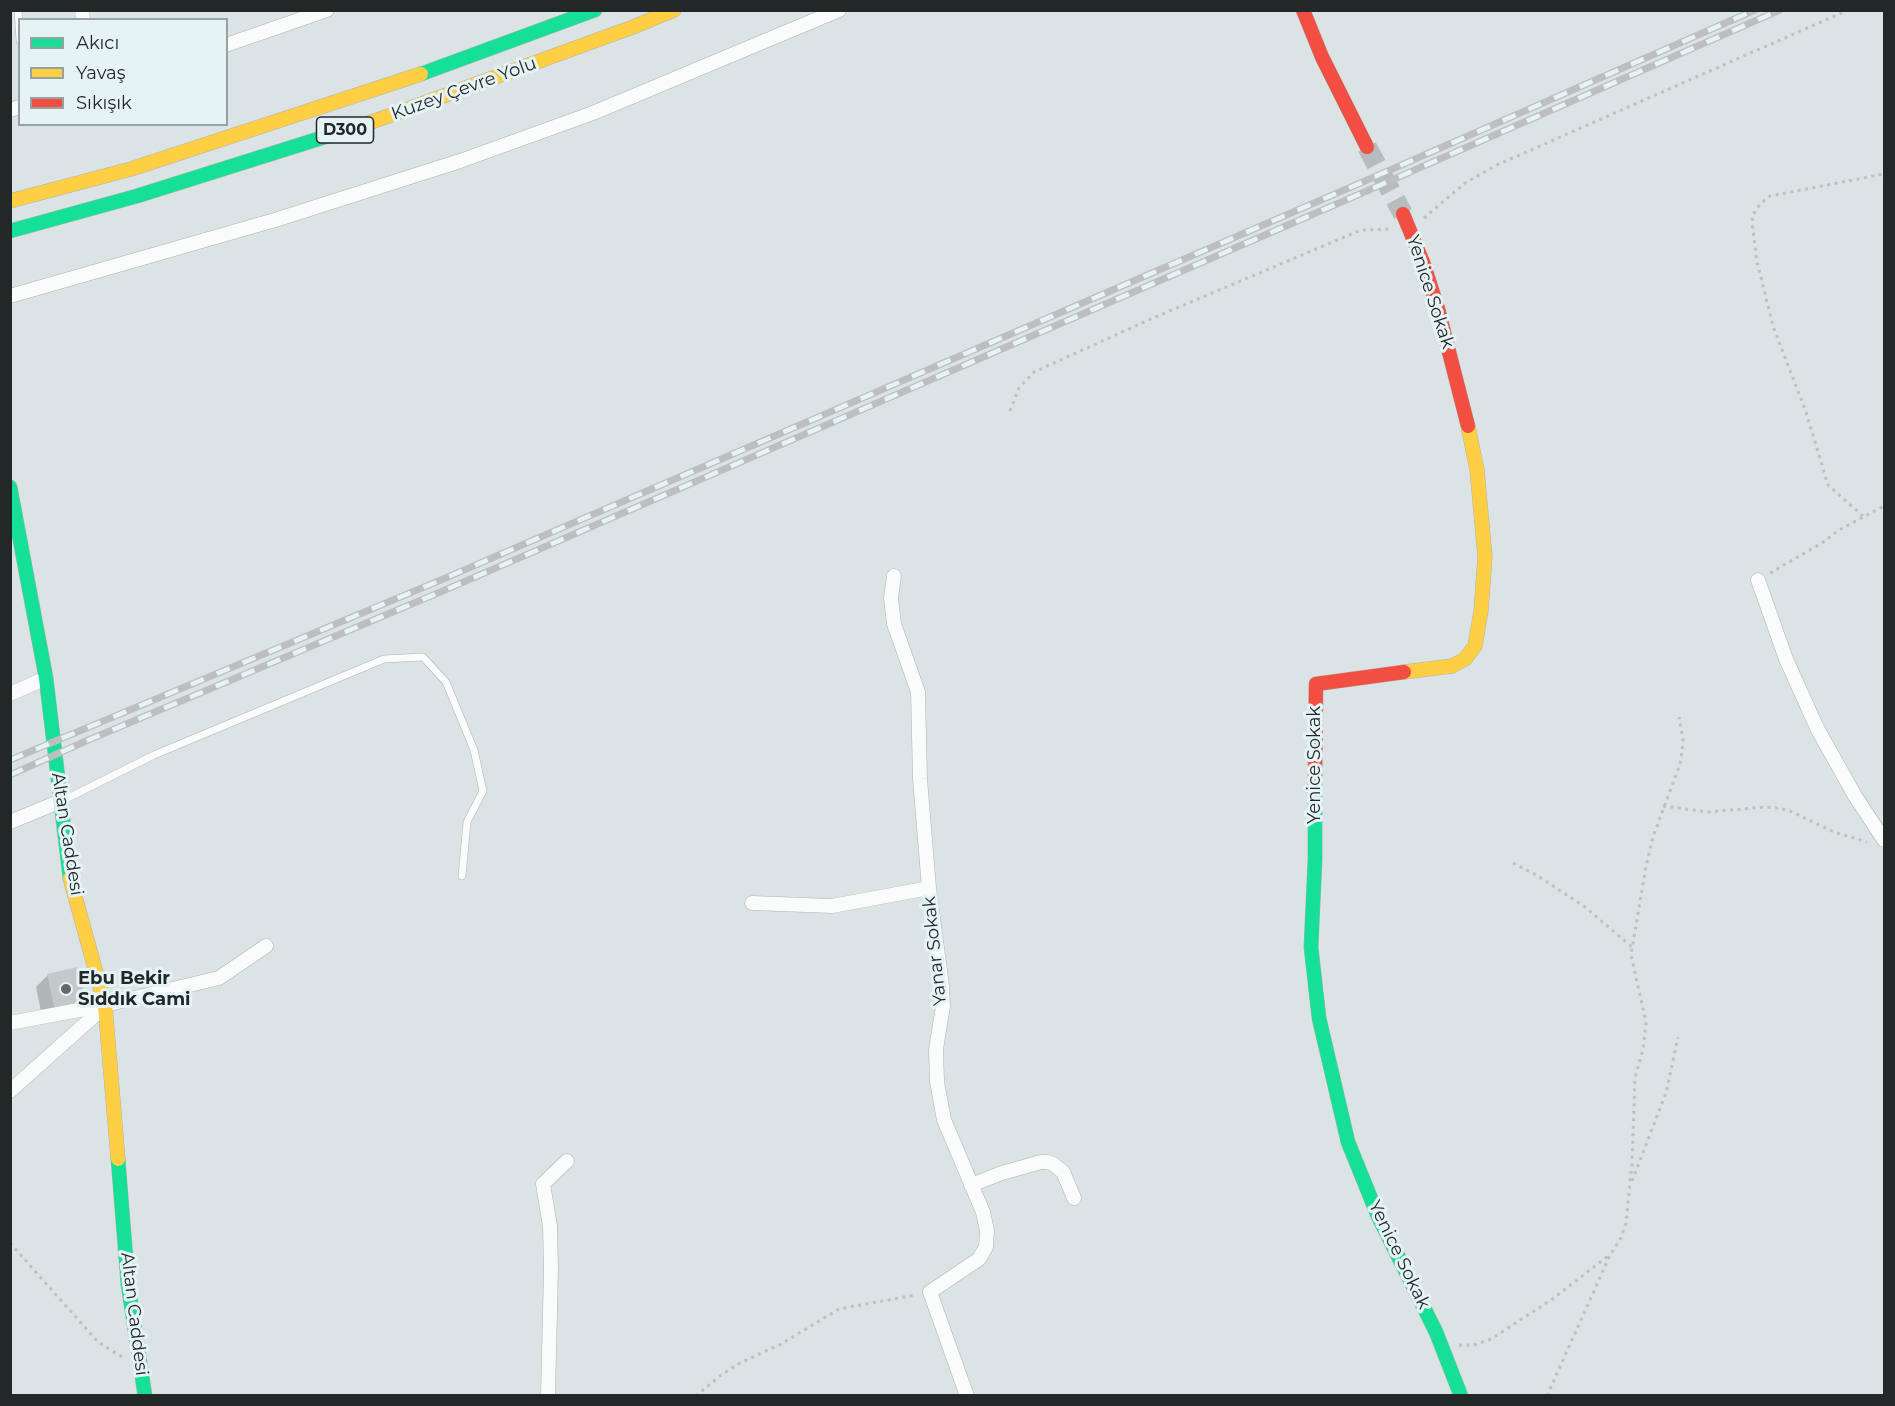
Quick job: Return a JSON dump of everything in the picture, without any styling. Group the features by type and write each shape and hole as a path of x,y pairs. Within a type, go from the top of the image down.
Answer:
{"main road":[{"name":"Kuzey Çevre Yolu","path":"10,201 131,169 391,85 595,10"},
{"name":"Kuzey Çevre Yolu","path":"10,231 138,196 402,112 674,10"},
{"path":"1303,10 1322,57 1367,147"},
{"name":"Yenice Sokak","path":"1403,214 1424,265 1450,354 1477,470 1484,539 1481,612 1474,646 1465,659 1452,666 1316,684 1315,860 1311,947 1319,1018 1348,1142 1378,1216 1439,1339 1461,1395"},
{"name":"Altan Caddesi","path":"10,487 46,678 70,878 105,1005 128,1284 145,1395"}],"street":[{"path":"228,44 327,10"},
{"path":"10,296 275,220 460,161 614,105 839,10"},
{"name":"Yanar Sokak","path":"894,576 891,598 894,624 918,692 920,779 929,888 943,1006 936,1049 937,1082 944,1120 986,1221 986,1247 979,1259 930,1292"},
{"path":"1758,580 1786,659 1817,728 1855,796 1884,840"},
{"path":"10,694 46,678"},
{"path":"10,822 61,801"},
{"path":"752,903 832,906 929,888"},
{"path":"10,1023 105,1005 219,978 266,946"},
{"path":"10,1091 105,1005"},
{"path":"548,1395 550,1226 543,1184 567,1161"},
{"path":"971,1185 1002,1173 1047,1162 1063,1172 1074,1198"},
{"path":"930,1292 967,1395"}],"lane":[{"path":"61,801 154,755 384,659 423,657 446,682 474,750 483,791 467,822 462,876"}],"path":[{"path":"1010,411 1019,388 1034,372 1153,318 1361,230 1384,228 1410,231 1465,183 1497,165 1848,10"},
{"path":"1863,516 1828,485 1806,412 1773,326 1758,262 1752,222 1760,204 1770,196 1884,174"},
{"path":"1758,580 1822,543 1839,530 1884,506"},
{"path":"1547,1395 1610,1255 1621,1238 1628,1208 1635,1078 1643,1049 1646,1022 1631,955 1646,866 1663,806 1680,764 1683,739 1679,717"},
{"path":"1663,806 1708,812 1778,808 1790,811 1834,832 1870,842"},
{"path":"1513,863 1585,907 1632,947"},
{"path":"1630,1185 1666,1093 1678,1037"},
{"path":"10,1243 98,1342 139,1365"},
{"path":"1439,1339 1465,1346 1491,1339 1554,1298 1610,1255"},
{"path":"696,1395 740,1363 781,1344 839,1309 930,1292"}],"building":[{"name":"Ebu Bekir Sıddık Cami","path":"78,967 86,1004 55,1010 47,974"}],"tunnel":[{"path":"1367,147 1403,214"}],"railway":[{"path":"10,760 441,580 1755,10"},
{"path":"10,775 445,590 1780,10"}],"traffic: fast":[{"path":"421,74 595,10"},
{"path":"10,231 137,196 369,123"},
{"path":"10,487 46,678 70,878"},
{"path":"1315,777 1315,860 1311,947 1319,1018 1348,1142 1378,1216 1436,1332 1461,1396"},
{"path":"118,1159 128,1284 145,1396"}],"traffic: slow":[{"path":"369,123 674,10"},
{"path":"10,201 131,169 421,74"},
{"path":"1404,672 1452,666 1465,659 1475,646 1481,611 1485,557 1477,470 1468,426"},
{"path":"70,878 105,1005 118,1159"}],"traffic: jam":[{"path":"1303,10 1322,57 1367,147"},
{"path":"1403,214 1424,265 1438,309 1468,426"},
{"path":"1315,777 1316,684 1404,672"}],"place":[{"name":"Ebu Bekir Sıddık Cami","path":"66,989"}]}
